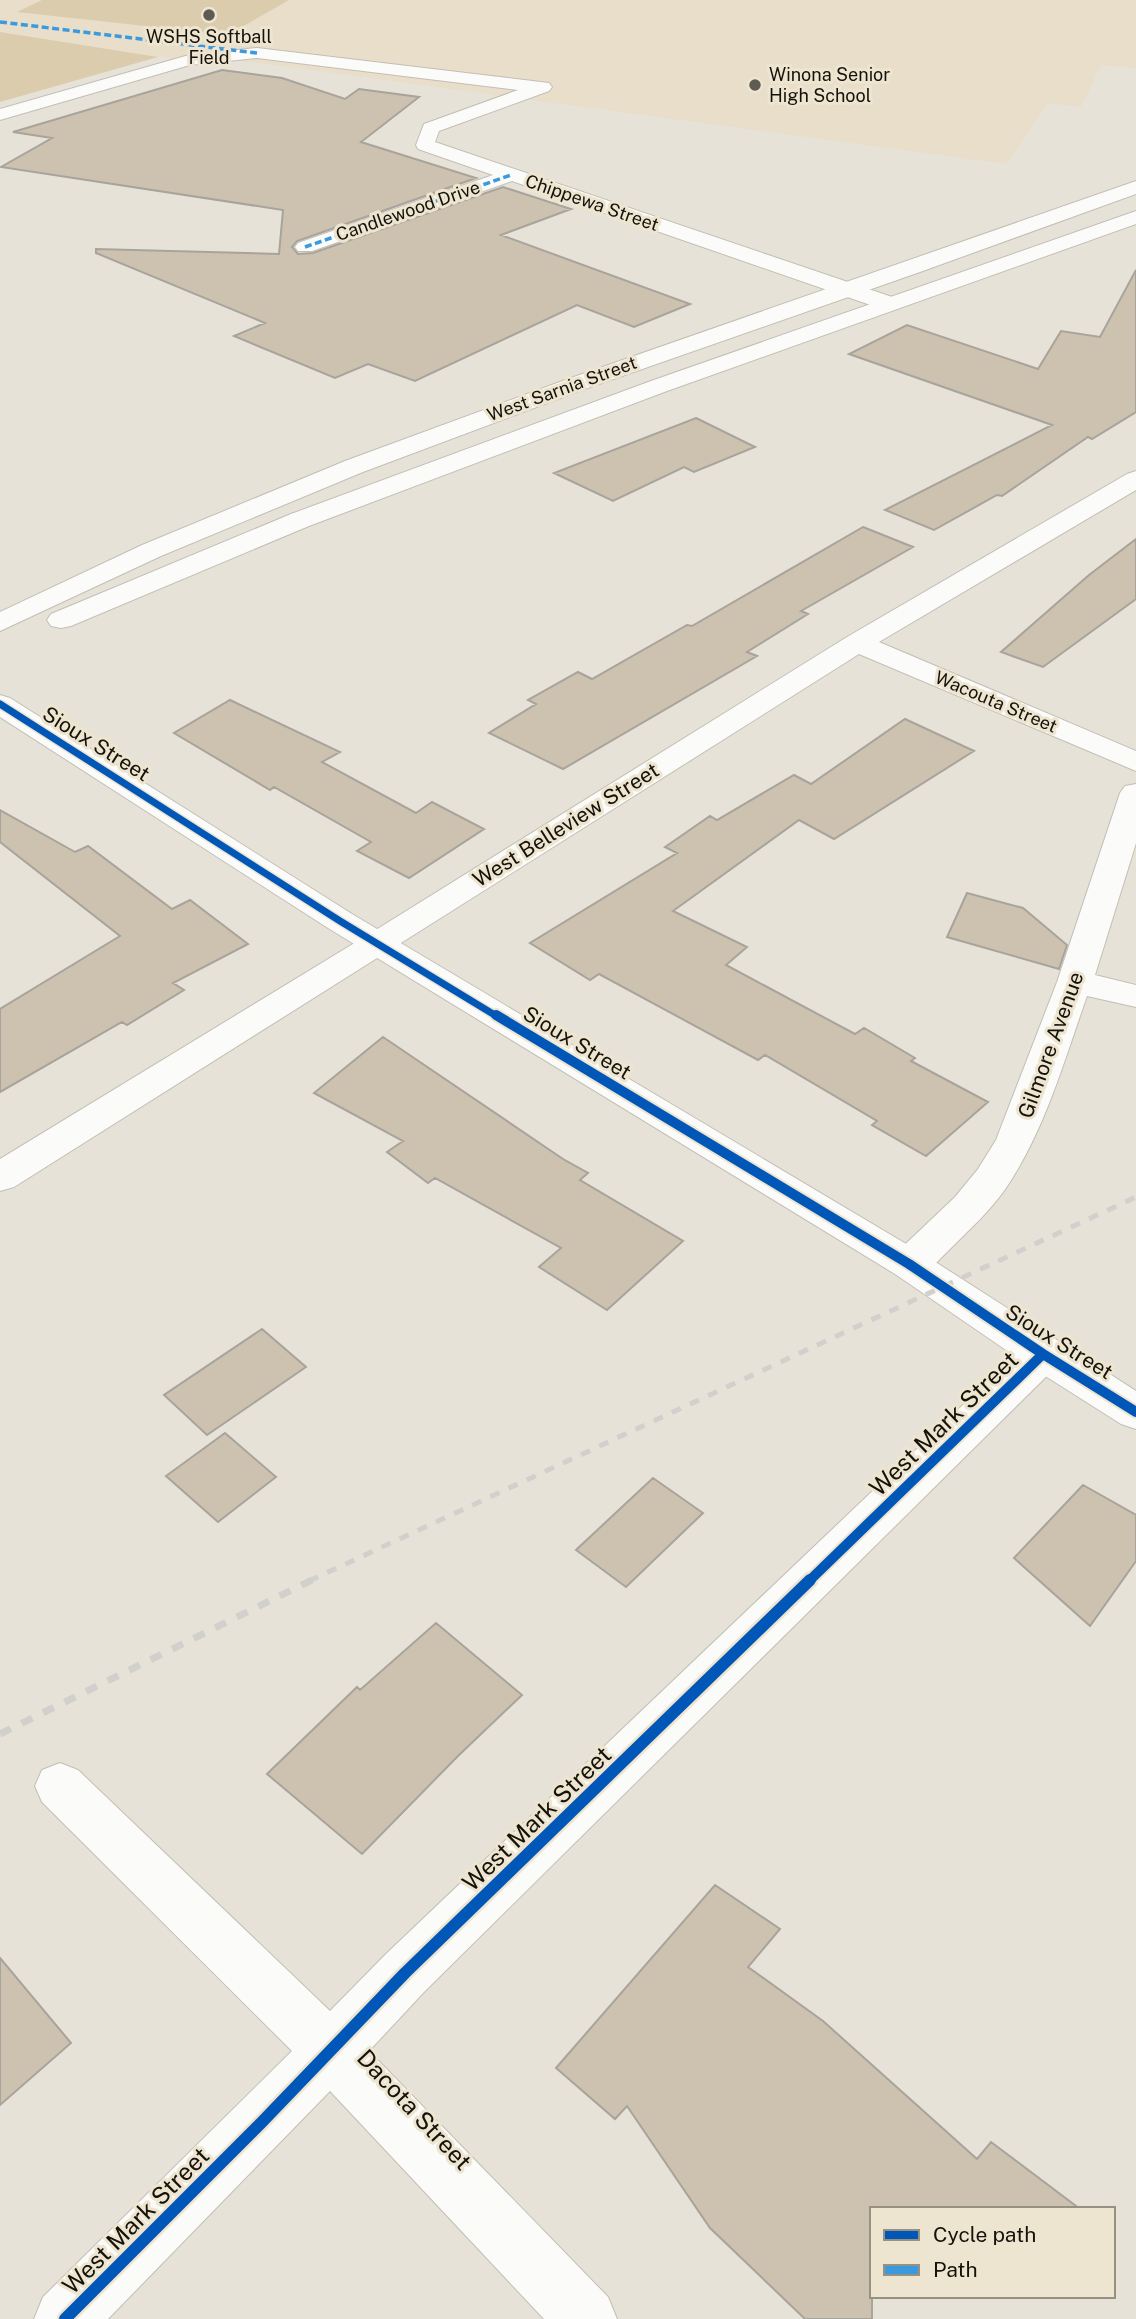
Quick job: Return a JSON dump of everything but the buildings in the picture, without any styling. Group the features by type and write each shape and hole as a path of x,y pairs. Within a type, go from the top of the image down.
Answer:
{"street":[{"name":"Chippewa Street","path":"0,115 189,60 257,53 543,87 431,128 425,145 890,304"},
{"name":"Candlewood Drive","path":"304,247 511,175"},
{"name":"West Sarnia Street","path":"0,624 43,601 190,534 365,460 1136,187"},
{"name":"West Sarnia Street","path":"0,641 69,617 300,520 659,386 1136,216"},
{"name":"West Belleview Street","path":"0,1177 378,944 857,643 1136,479"},
{"name":"Wacouta Street","path":"857,643 1136,762"},
{"name":"Sioux Street","path":"0,704 378,944 909,1264 1043,1354 1136,1412"},
{"name":"Gilmore Avenue","path":"909,1264 969,1207 992,1179 1015,1141 1075,982 1136,793"},
{"path":"1075,982 1136,996"},
{"name":"West Mark Street","path":"65,2319 405,1973 1043,1354"},
{"name":"Dacota Street","path":"60,1786 273,1991 586,2319"}],"shaded area":[{"name":"Winona Senior High School","path":"0,0 1136,0 1136,68 1101,65 1081,107 1048,103 1006,164 252,62 158,57 0,32"},
{"path":"42,0 289,0 228,35 17,12"},
{"path":"0,32 158,57 0,102"}],"railway":[{"path":"309,1581 1136,1197"},
{"path":"0,1734 312,1580"}],"marked path":[{"path":"0,22 257,53"},
{"path":"305,247 511,175"}],"cycle path":[{"path":"0,704 340,921 909,1264 1043,1354 1136,1412"},
{"path":"65,2319 262,2122 405,1973 1043,1354"}],"place":[{"name":"WSHS Softball Field","path":"209,15"},
{"name":"Winona Senior High School","path":"755,85"}]}
